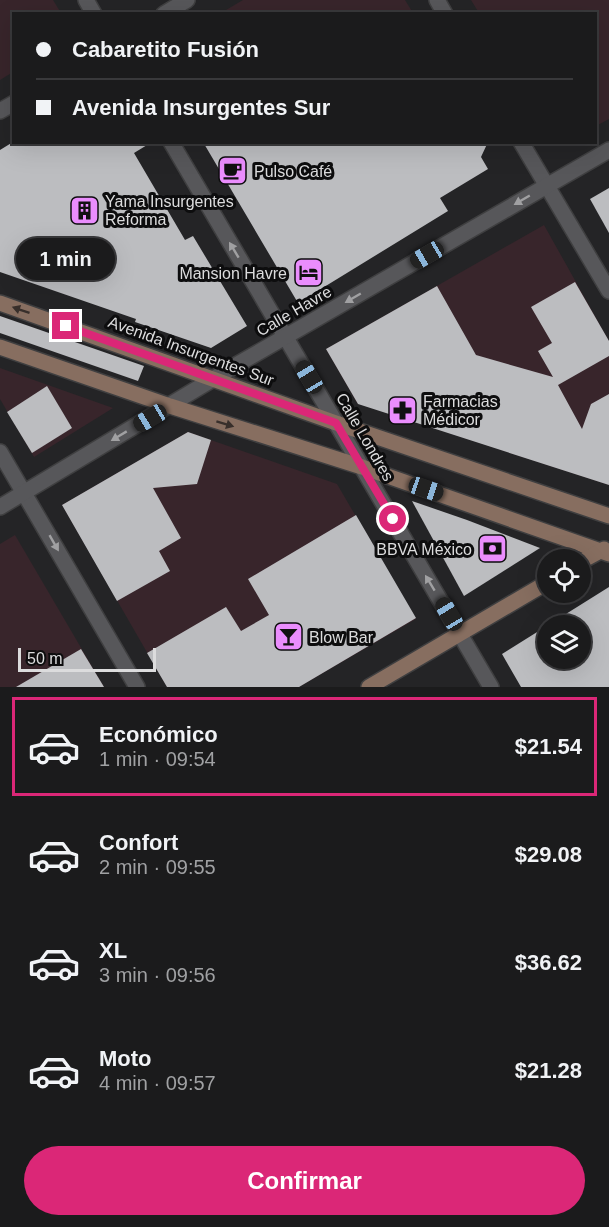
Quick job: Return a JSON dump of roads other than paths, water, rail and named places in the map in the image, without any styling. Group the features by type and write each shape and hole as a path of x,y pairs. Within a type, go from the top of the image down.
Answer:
{"main road":[{"name":"Avenida Insurgentes Sur","path":"0,303 336,423 609,516"},
{"path":"0,347 170,406 362,467 606,550"},
{"path":"591,557 606,550"},
{"path":"369,687 537,588"}],"street":[{"path":"167,12 187,0"},
{"name":"Calle Londres","path":"172,144 491,687"},
{"path":"522,144 609,291"},
{"name":"Calle Havre","path":"0,507 215,378 609,150"},
{"path":"0,452 137,687"}],"place":[{"name":"Pulso Café","path":"233,171"},
{"name":"Yama Insurgentes Reforma","path":"84,210"},
{"name":"Mansion Havre","path":"308,273"},
{"name":"Farmacias Médicor","path":"402,410"},
{"name":"BBVA México","path":"493,549"},
{"name":"Blow Bar","path":"288,637"}]}
